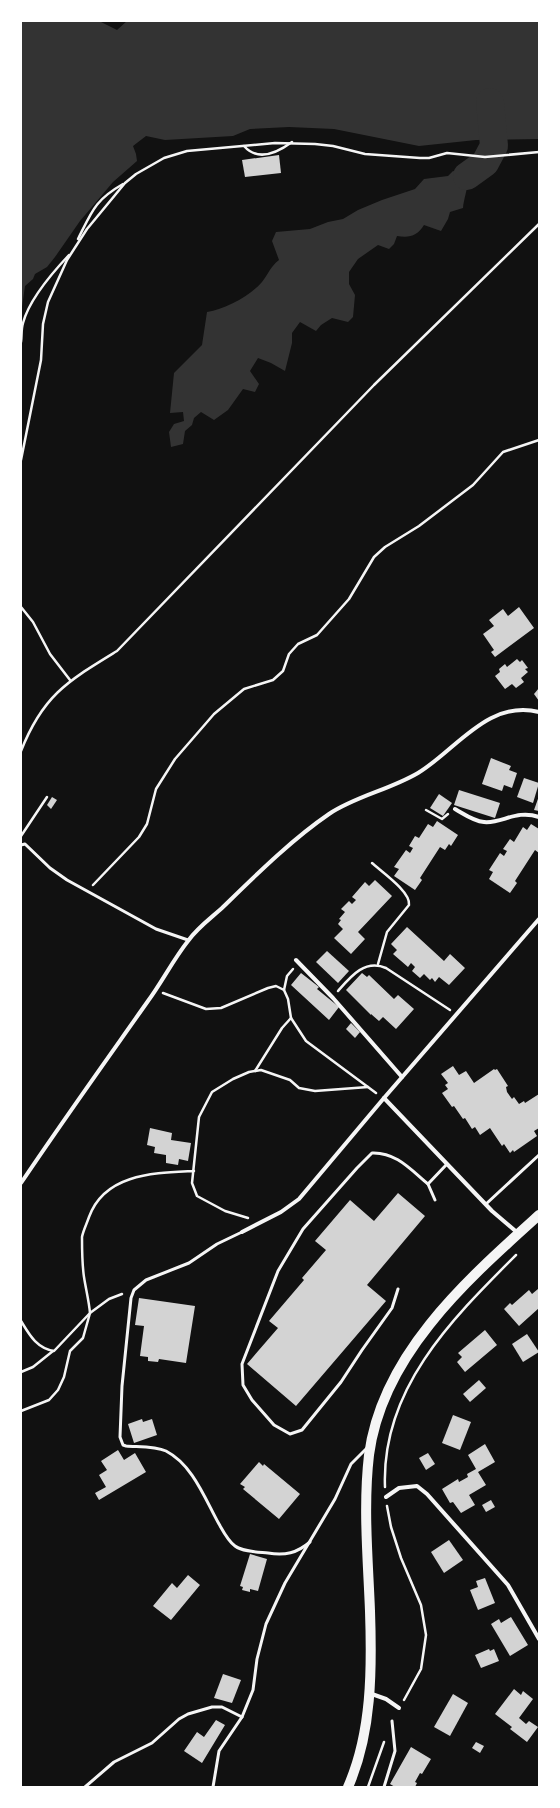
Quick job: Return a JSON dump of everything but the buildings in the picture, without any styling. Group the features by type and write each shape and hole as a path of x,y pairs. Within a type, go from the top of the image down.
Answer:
{"main road":[{"path":"348,1787 360,1749 369,1693 371,1638 365,1502 372,1442 382,1406 391,1386 420,1339 454,1297 539,1216"}],"street":[{"path":"21,1184 188,940 265,868 306,831 329,814 350,802 399,783 417,773 439,758 481,722 518,710 539,712"},
{"path":"455,809 474,820 484,822 522,815 539,818"},
{"path":"242,1232 280,1212 299,1199 539,919"},
{"path":"297,962 333,998 402,1077"},
{"path":"384,1098 486,1204 519,1234"},
{"path":"386,1497 399,1488 417,1486 427,1494 508,1585 539,1639"},
{"path":"369,1693 386,1699 400,1708"}],"lane":[{"path":"21,845 25,844 50,868 67,880 156,929 188,940"},
{"path":"398,1289 392,1308 341,1382 302,1430 290,1434 274,1425 252,1400 243,1385 242,1364 278,1271 304,1229 372,1153 384,1153 398,1159 428,1184 435,1200"},
{"path":"486,1204 539,1155"},
{"path":"428,1184 447,1164"},
{"path":"242,1232 217,1244 189,1263 146,1280 134,1290 131,1298 122,1386 120,1437 123,1445 126,1446 153,1448 165,1451 188,1470 225,1534 235,1546 248,1550 285,1554 300,1550 310,1542"},
{"path":"212,1787 219,1750 242,1717 253,1690 257,1659 266,1624 285,1583 335,1499 351,1464 372,1442"},
{"path":"85,1787 114,1762 152,1743 179,1719 188,1714 212,1707 222,1707 242,1717"},
{"path":"384,1787 395,1750 392,1721"}],"path":[{"path":"244,146 256,155 275,153 292,142"},
{"path":"21,460 41,360 43,324 48,302 91,212 106,195 136,174 170,156 187,151 292,142 333,146 365,154 420,158 429,158 446,153 485,157 539,152"},
{"path":"21,342 23,323 28,311 50,275 73,251 86,229 125,183"},
{"path":"21,751 30,729 48,702 70,680 117,651 374,385 539,224"},
{"path":"87,891 139,837 147,824 156,788 174,759 214,714 244,689 273,680 283,671 289,654 298,644 317,635 350,599 374,557 385,547 419,526 473,485 503,452 539,440"},
{"path":"21,607 33,622 50,654 70,680"},
{"path":"21,836 47,797"},
{"path":"426,810 442,819 455,809"},
{"path":"372,863 405,892 410,901 409,905 387,932 378,964"},
{"path":"297,962 287,976 284,990 288,999 291,1018 306,1041 384,1098"},
{"path":"333,998 358,970 378,964 456,1014"},
{"path":"155,990 206,1009 221,1008 276,986 284,990"},
{"path":"255,1071 282,1028 291,1018"},
{"path":"262,1221 225,1211 198,1196 192,1183 199,1117 212,1092 233,1078 261,1070 290,1080 299,1088 315,1091 368,1087"},
{"path":"21,1411 49,1400 58,1390 64,1376 70,1351 83,1338 90,1314 89,1299 84,1276 82,1235 92,1208 105,1193 121,1182 149,1173 194,1172"},
{"path":"400,1708 421,1669 426,1635 421,1605 401,1558 391,1527 386,1497 384,1465 388,1445 394,1422 410,1384 430,1349 447,1327 518,1254"},
{"path":"21,1372 33,1367 54,1350 90,1314 109,1299 134,1290"},
{"path":"21,1320 31,1337 39,1345 46,1350 54,1350"},
{"path":"368,1787 392,1721"}],"shaded area":[{"path":"21,21 99,21 117,30 127,21 539,21 539,139 476,140 419,146 334,129 289,127 250,129 233,136 165,140 146,136 133,146 137,161 113,182 80,221 47,267 35,274 33,279 25,286 21,314"},
{"path":"453,171 467,176 467,188 463,208 450,212 441,231 424,225 416,234 406,237 397,236 394,244 389,249 378,245 358,259 349,272 349,284 355,295 353,317 348,322 332,318 321,325 316,331 300,322 292,333 292,343 285,371 258,358 250,371 259,384 255,392 243,389 228,410 214,420 201,412 194,418 192,425 185,431 183,444 171,447 169,432 174,424 184,421 183,412 170,413 174,373 202,345 207,312 230,305 251,292 262,282 279,260 272,241 276,232 310,229 328,222 343,219 358,210 382,200 415,189 424,179 448,176"}],"waterway":[{"path":"467,176 485,163 494,146 490,102"}]}
